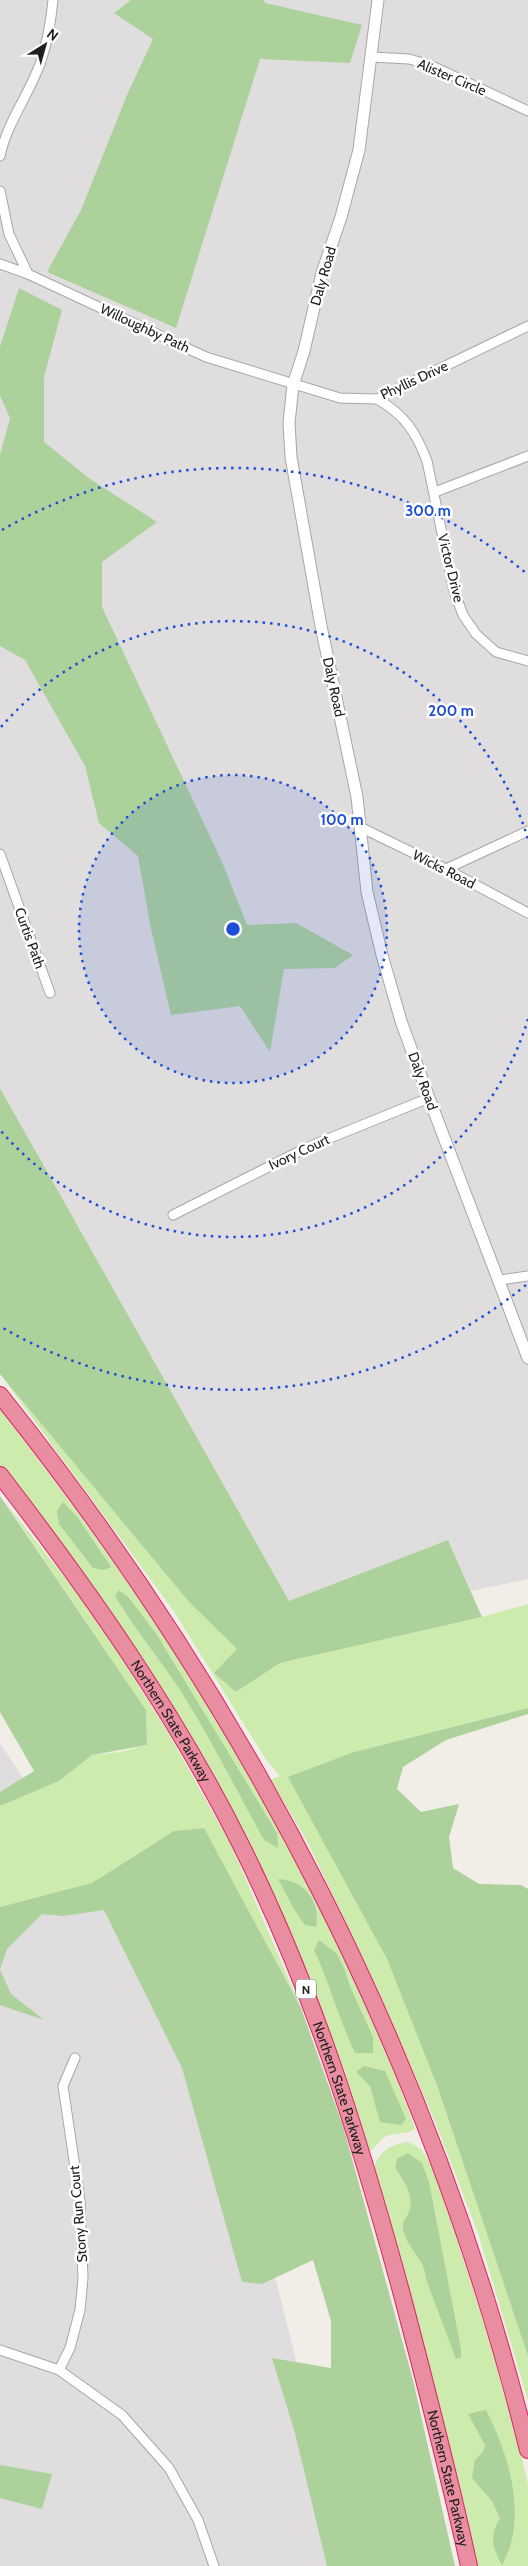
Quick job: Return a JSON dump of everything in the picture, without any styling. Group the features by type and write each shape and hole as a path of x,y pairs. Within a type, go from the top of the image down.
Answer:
{"highway":[{"path":"0,1394 90,1511 174,1634 251,1759 315,1877 374,2003 435,2151 484,2291 528,2450"},
{"name":"Northern State Parkway","path":"0,1475 107,1619 168,1713 236,1834 288,1946 329,2048 369,2174 427,2389 469,2566"}],"street":[{"path":"0,156 4,140 40,64 51,22 53,0"},
{"name":"Daly Road","path":"378,0 359,150 341,217 322,273 304,351 293,385 289,423 291,457 321,626 357,797 367,892 382,955 401,1021 528,1358"},
{"name":"Alister Circle","path":"372,58 409,59 430,65 528,111"},
{"path":"0,191 9,234 28,274"},
{"name":"Willoughby Path","path":"0,264 28,274 206,357 293,385"},
{"name":"Phyllis Drive","path":"293,385 340,398 377,399 528,326"},
{"name":"Victor Drive","path":"377,399 395,408 420,441 435,492 454,591 462,614 476,634 496,652 528,661"},
{"path":"435,492 528,456"},
{"name":"Wicks Road","path":"360,827 446,869 528,913"},
{"path":"446,869 528,832"},
{"name":"Curtis Path","path":"0,854 50,993"},
{"name":"Ivory Court","path":"173,1216 308,1147 430,1098"},
{"path":"500,1280 528,1276"},
{"name":"Stony Run Court","path":"59,2370 70,2348 80,2310 83,2278 80,2201 63,2086 75,2058"},
{"path":"0,2350 59,2370 90,2390 122,2415 169,2468 198,2520 214,2566"}],"shaded area":[{"path":"0,0 528,0 528,1579 471,1591 448,1540 289,1601 0,1088"},
{"path":"0,1743 41,1806 0,1824"},
{"path":"93,1871 226,2083 348,2566 0,2566 0,1910"}],"green space":[{"path":"131,0 264,0 265,3 362,25 350,63 260,59 176,328 47,272 81,210 127,95 153,39 114,13"},
{"path":"19,288 62,310 44,377 44,442 90,479 157,522 102,562 102,607 222,862 247,925 296,923 353,955 335,968 284,969 270,1052 240,1006 171,1015 151,929 138,856 99,823 85,766 25,660 0,646 0,455 10,418 0,396 0,347"},
{"path":"0,1088 289,1601 448,1540 482,1617 280,1663 236,1692 214,1673 237,1649 189,1602 0,1374"},
{"path":"0,1374 189,1602 237,1649 236,1692 280,1663 482,1617 528,1604 528,1708 354,1752 358,1903 387,1959 438,2088 528,2356 528,2401 478,2233 434,2119 376,1986 308,1843 271,1780 280,1776 265,1758 173,1610"},
{"path":"0,1410 104,1549 153,1620 200,1692 287,1841 326,1918 362,1997 403,2096 415,2129 412,2131 387,2136 369,2152 236,1821 0,1469"},
{"path":"0,1496 146,1710 147,1745 92,1755 59,1781 0,1806 0,1792 34,1771 0,1712"},
{"path":"5,1502 96,1617 170,1736 231,1845 301,2008 204,1828 204,1818 203,1828 174,1831 92,1883 0,1907 0,1806 59,1781 92,1755 120,1752 147,1745 146,1710"},
{"path":"63,1502 78,1518 111,1567 104,1570 93,1568 59,1524 57,1511"},
{"path":"119,1590 129,1598 157,1635 277,1833 278,1848 264,1840 193,1711 115,1596"},
{"path":"528,1708 528,1714 446,1740 403,1767 397,1789 421,1812 459,1804 449,1837 453,1868 479,1884 521,1885 528,1889 528,2356 438,2088 387,1959 288,1777 354,1752"},
{"path":"204,1828 301,2008 343,2126 413,2380 455,2566 327,2566 295,2433 272,2358 331,2368 331,2321 313,2260 262,2284 242,2282 182,2068 104,1910 63,1916 42,1914 7,1949 0,1969 0,1907 92,1883 174,1831"},
{"path":"278,1879 296,1883 309,1894 316,1909 316,1927 305,1925"},
{"path":"319,1940 336,1953 344,1968 351,1989 373,2037 373,2053 355,2053 314,1950"},
{"path":"0,1970 11,1994 44,2020 0,2005"},
{"path":"364,2066 385,2071 406,2119 401,2125 380,2122 370,2086 356,2072"},
{"path":"408,2142 421,2149 434,2169 500,2372 528,2485 528,2566 476,2566 374,2169 379,2158 386,2150"},
{"path":"408,2153 422,2163 429,2182 461,2349 461,2358 456,2359 426,2279 425,2271 408,2242 403,2228 411,2202 408,2190 395,2168 397,2159"},
{"path":"486,2410 502,2448 513,2488 514,2528 510,2547 502,2565 493,2542 494,2531 500,2518 492,2501 472,2478 475,2460 483,2452 485,2445 468,2414"},
{"path":"0,2465 52,2474 42,2509 0,2498"}]}
